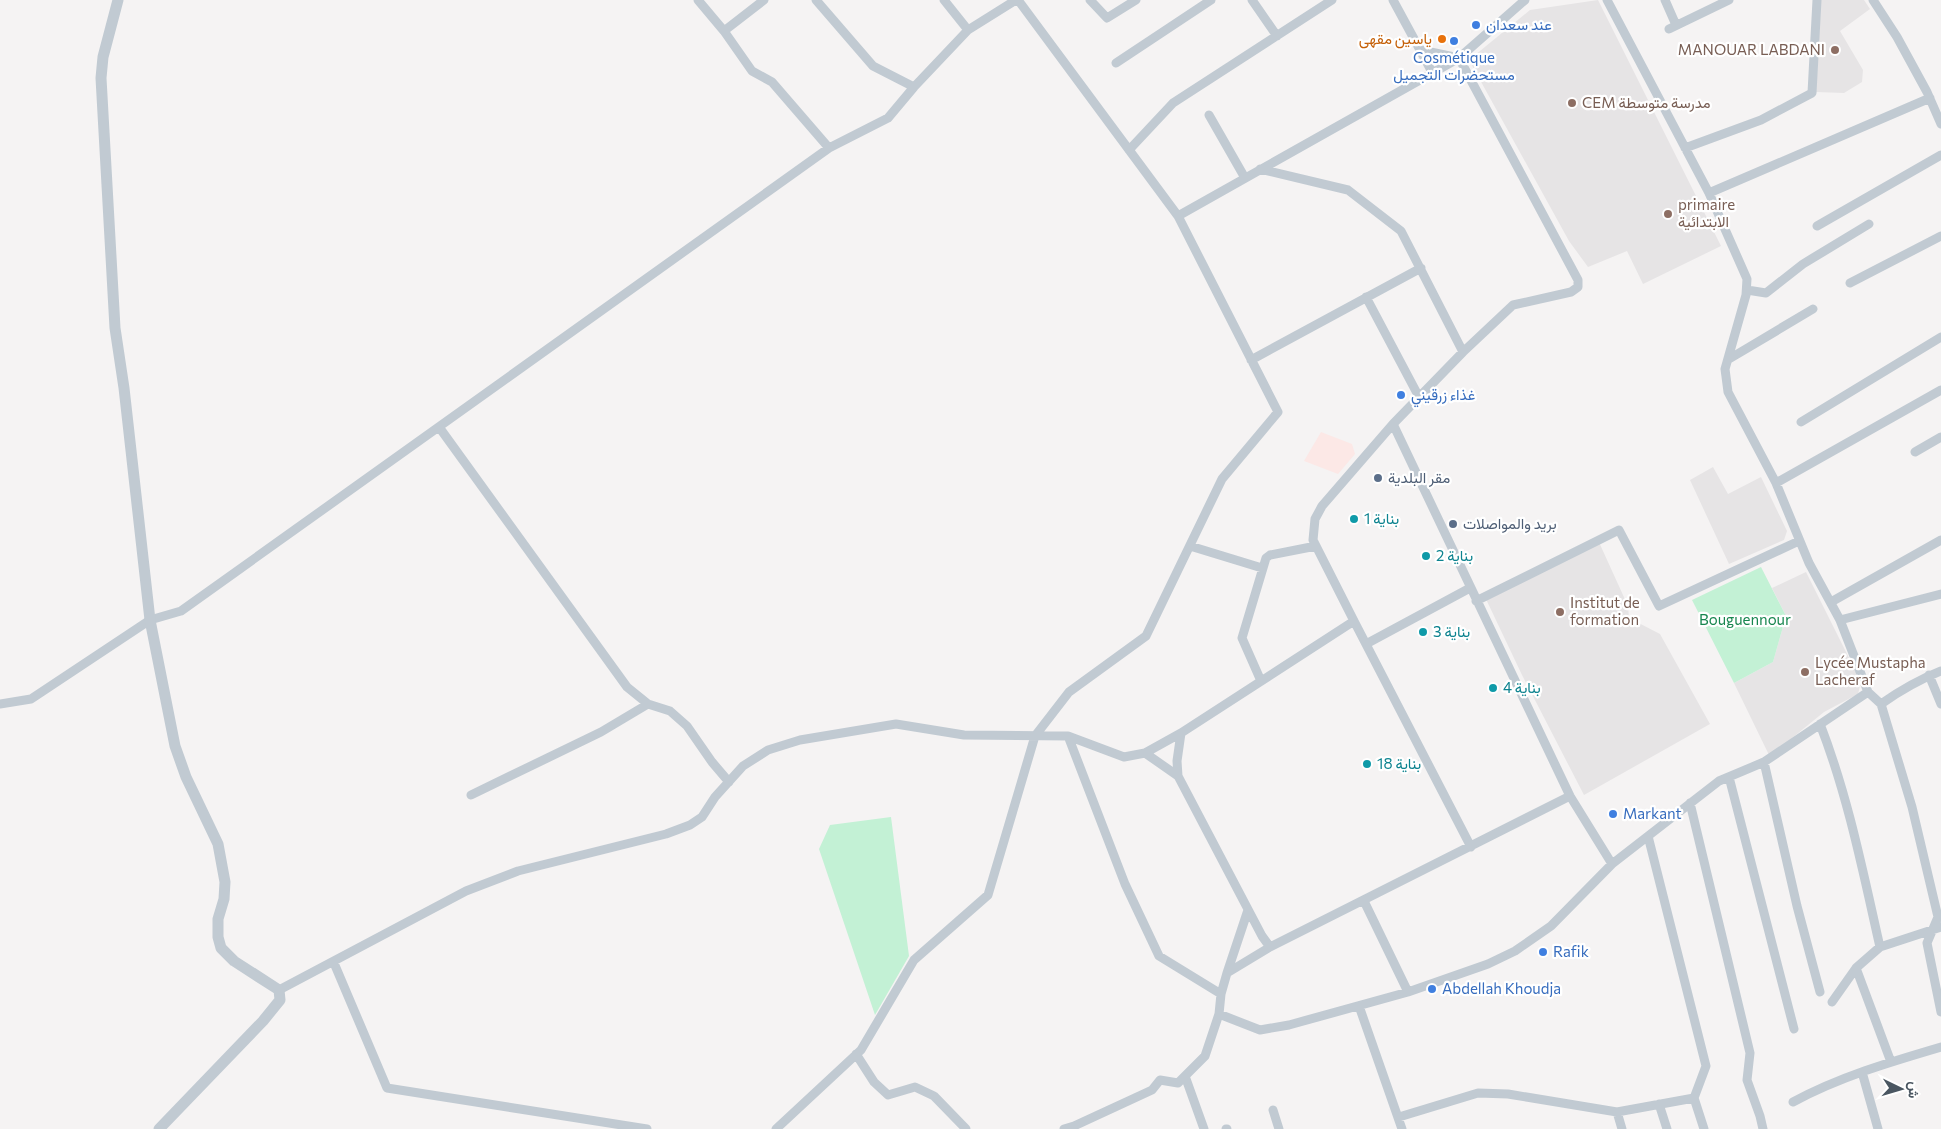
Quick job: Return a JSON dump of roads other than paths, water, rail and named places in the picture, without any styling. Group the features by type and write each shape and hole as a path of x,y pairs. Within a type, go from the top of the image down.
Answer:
{"street":[{"path":"118,0 102,57 101,78 115,328 124,388 150,620 175,746 186,777 218,844 225,882 224,899 218,919 218,937 221,948 234,961 279,990"},
{"path":"698,0 724,31 752,71 772,82 829,148"},
{"path":"724,31 764,0"},
{"path":"816,0 873,66 914,87"},
{"path":"944,0 968,30"},
{"path":"0,704 32,699 150,620 181,611 829,148 888,118 914,87 968,30 1017,0 1178,216 1278,412 1222,479 1152,628 1146,636 1069,692 1034,736 988,895 914,960 861,1050 776,1129"},
{"path":"1092,1 1107,18 1136,0"},
{"path":"1116,63 1211,0"},
{"path":"1252,0 1277,36"},
{"path":"1129,150 1173,103 1332,0"},
{"path":"1178,216 1459,58 1525,0"},
{"path":"1607,0 1708,193 1747,279 1747,290 1725,369 1728,392 1776,484 1809,563 1840,620 1868,692 1881,704 1912,807 1938,917 1937,928 1927,943 1941,1012"},
{"path":"1665,0 1672,27 1729,0"},
{"path":"1685,148 1761,120 1812,93 1817,0"},
{"path":"1873,0 1897,37 1930,98 1941,124"},
{"path":"1396,2 1432,72"},
{"path":"1421,50 1459,58 1578,280 1578,287 1571,292 1513,306 1463,352 1393,424 1322,506 1315,519 1313,529 1313,540 1471,847"},
{"path":"1708,193 1930,98"},
{"path":"1209,116 1245,178"},
{"path":"1817,226 1941,156"},
{"path":"1260,169 1348,190 1401,231 1463,352"},
{"path":"1747,290 1766,293 1803,264 1869,224"},
{"path":"1850,284 1941,236"},
{"path":"1251,360 1420,268"},
{"path":"1366,298 1419,396"},
{"path":"1729,359 1813,309"},
{"path":"1801,422 1941,337"},
{"path":"1776,484 1941,390"},
{"path":"1393,424 1570,796 1612,864"},
{"path":"439,427 627,687 648,704 670,711 687,726 712,762 729,782"},
{"path":"1915,452 1941,437"},
{"path":"1476,601 1619,530 1658,606 1799,541"},
{"path":"1831,602 1941,540"},
{"path":"1190,546 1262,568"},
{"path":"1261,682 1242,638 1262,568 1268,555 1316,546"},
{"path":"1366,644 1470,588"},
{"path":"1840,620 1941,594"},
{"path":"279,990 334,963 466,892 510,875 666,834 690,825 702,817 715,796 743,766 768,750 800,740 896,724 964,735 1068,736 1124,757 1145,753 1261,682 1354,621"},
{"path":"1881,704 1906,686 1941,671"},
{"path":"1929,675 1941,704"},
{"path":"1219,1014 1260,1030 1289,1025 1408,992 1488,964 1515,951 1551,926 1612,864 1719,781 1764,762 1868,692"},
{"path":"471,795 601,732 648,704"},
{"path":"1820,724 1839,778 1880,948"},
{"path":"1180,733 1177,761 1178,776 1248,910 1270,947"},
{"path":"1068,736 1125,884 1159,956 1221,994"},
{"path":"1145,753 1178,776"},
{"path":"1764,762 1797,906 1820,992"},
{"path":"1729,777 1794,1029"},
{"path":"1227,973 1270,947 1570,796"},
{"path":"1690,803 1750,1053 1747,1080 1763,1129"},
{"path":"1648,836 1706,1066 1694,1098 1704,1129"},
{"path":"1364,901 1408,992"},
{"path":"1064,1129 1152,1090 1160,1080 1178,1083 1205,1056 1219,1014 1221,994 1227,973 1248,910"},
{"path":"1832,1002 1856,968 1880,948 1937,928"},
{"path":"334,963 387,1088 647,1129"},
{"path":"1856,968 1891,1062"},
{"path":"159,1129 263,1021 280,1000 279,990"},
{"path":"1359,1006 1402,1129"},
{"path":"1793,1102 1862,1072 1941,1047"},
{"path":"856,1054 874,1082 888,1095 915,1087 934,1096 966,1129"},
{"path":"1862,1072 1878,1129"},
{"path":"1185,1076 1204,1129"},
{"path":"1399,1117 1478,1093 1508,1094 1617,1112 1694,1098"},
{"path":"1659,1104 1667,1129"},
{"path":"1273,1110 1279,1129"},
{"path":"1617,1112 1622,1129"}],"place":[{"name":"عند سعدان","path":"1476,25"},
{"name":"ياسين مقهى","path":"1442,39"},
{"name":"Cosmétique مستحضرات التجميل","path":"1454,41"},
{"name":"MANOUAR LABDANI","path":"1835,50"},
{"name":"CEM مدرسة متوسطة","path":"1572,103"},
{"name":"primaire الابتدائية","path":"1668,214"},
{"name":"غذاء زرقيني","path":"1401,395"},
{"name":"مقر البلدية","path":"1378,478"},
{"name":"بناية 1","path":"1354,519"},
{"name":"بريد والمواصلات","path":"1453,524"},
{"name":"بناية 2","path":"1426,556"},
{"name":"Institut de formation","path":"1560,612"},
{"name":"بناية 3","path":"1423,632"},
{"name":"Lycée Mustapha Lacheraf","path":"1805,672"},
{"name":"بناية 4","path":"1493,688"},
{"name":"بناية 18","path":"1367,764"},
{"name":"Markant","path":"1613,814"},
{"name":"Rafik","path":"1543,952"},
{"name":"Abdellah Khoudja","path":"1432,989"}],"park label":[{"name":"Bouguennour","path":"1745,620"}]}
